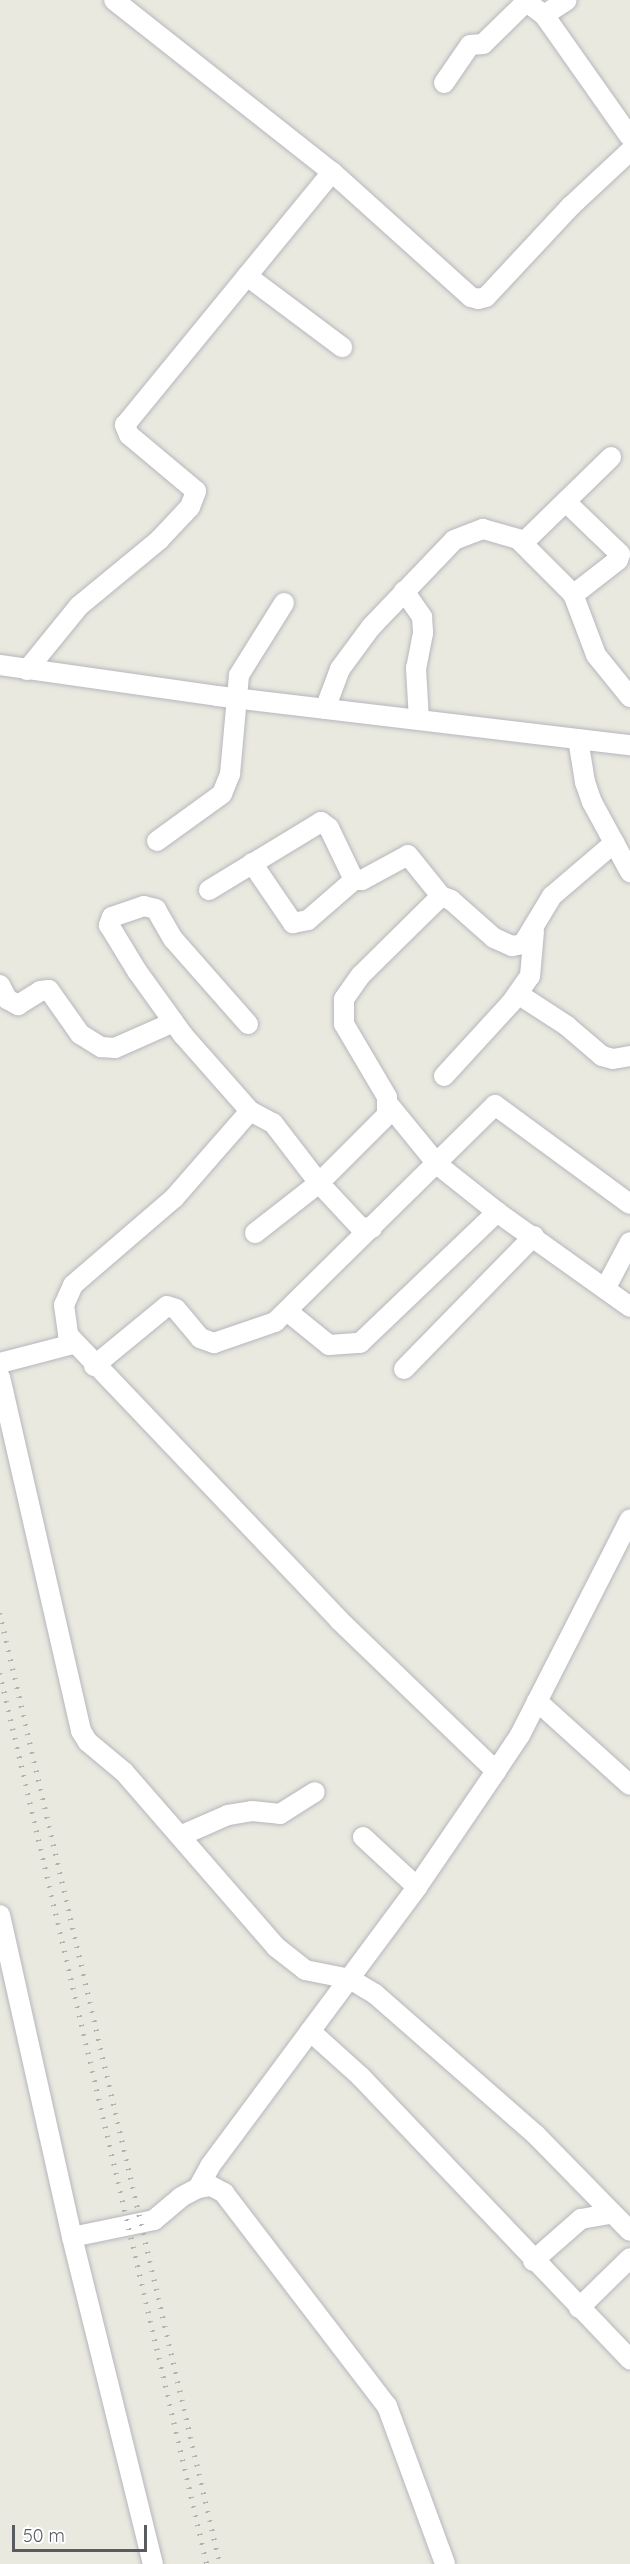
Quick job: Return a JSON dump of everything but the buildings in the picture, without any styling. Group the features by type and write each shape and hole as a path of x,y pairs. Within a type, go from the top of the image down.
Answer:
{"street":[{"path":"114,0 332,172 471,297 478,299 486,297 571,206 630,151"},
{"path":"544,15 567,0"},
{"path":"444,83 470,45 483,44 524,4 528,3 544,15 630,137"},
{"path":"27,670 79,606 159,540 196,498 190,484 129,435 125,425 332,172"},
{"path":"247,276 342,347"},
{"path":"523,543 610,457"},
{"path":"566,502 620,554 618,560 573,595"},
{"path":"325,708 340,669 404,591 454,540 469,532 495,530 523,543 573,595 596,655 630,697"},
{"path":"404,591 422,617 423,633 416,668 419,720"},
{"path":"157,840 222,794 230,774 235,698 242,668 284,603"},
{"path":"0,665 235,698 630,745"},
{"path":"578,739 585,782 630,872"},
{"path":"209,890 321,822 329,828 354,880"},
{"path":"252,863 293,922 308,920 354,880 362,880 408,855 441,896 451,900 504,943 523,944 534,931 552,896 614,843"},
{"path":"441,896 361,975 344,999 344,1024 349,1037 389,1106 438,1165 497,1212 534,1236 630,1307"},
{"path":"248,1024 174,939 156,909 144,906 112,916 109,926 174,1022 250,1111 273,1123 319,1183 360,1227 372,1228"},
{"path":"444,1076 518,994 533,967 534,931"},
{"path":"0,985 7,999 18,1005 40,991 49,990 80,1034 101,1047 115,1048 174,1022"},
{"path":"518,994 567,1026 602,1056 613,1059 630,1056"},
{"path":"255,1233 319,1183 362,1143 387,1115 389,1106"},
{"path":"94,1366 166,1306 176,1309 200,1338 214,1343 268,1326 287,1311 438,1165 491,1106 501,1106 630,1204"},
{"path":"250,1111 174,1198 74,1285 64,1305 73,1344 339,1620 496,1771"},
{"path":"287,1311 329,1345 360,1343 497,1212"},
{"path":"404,1369 534,1236"},
{"path":"605,1288 630,1242"},
{"path":"0,1363 73,1344"},
{"path":"0,1377 81,1731 88,1742 124,1772 276,1947 305,1970 350,1979 393,2009 491,2094 560,2159 610,2214 630,2231"},
{"path":"198,2188 310,2031 417,1887 496,1771 537,1701 630,1519"},
{"path":"537,1701 630,1785"},
{"path":"180,1836 228,1815 252,1811 280,1814 315,1792"},
{"path":"363,1837 417,1887"},
{"path":"0,1915 72,2237 153,2564"},
{"path":"310,2031 360,2077 533,2261 630,2359"},
{"path":"72,2237 154,2220 180,2197 198,2188 211,2186 224,2193 291,2275 387,2406 445,2564"},
{"path":"533,2261 581,2219 610,2214"},
{"path":"579,2308 630,2258"}],"railway":[{"path":"0,1613 220,2564"},
{"path":"0,1673 207,2564"}]}
